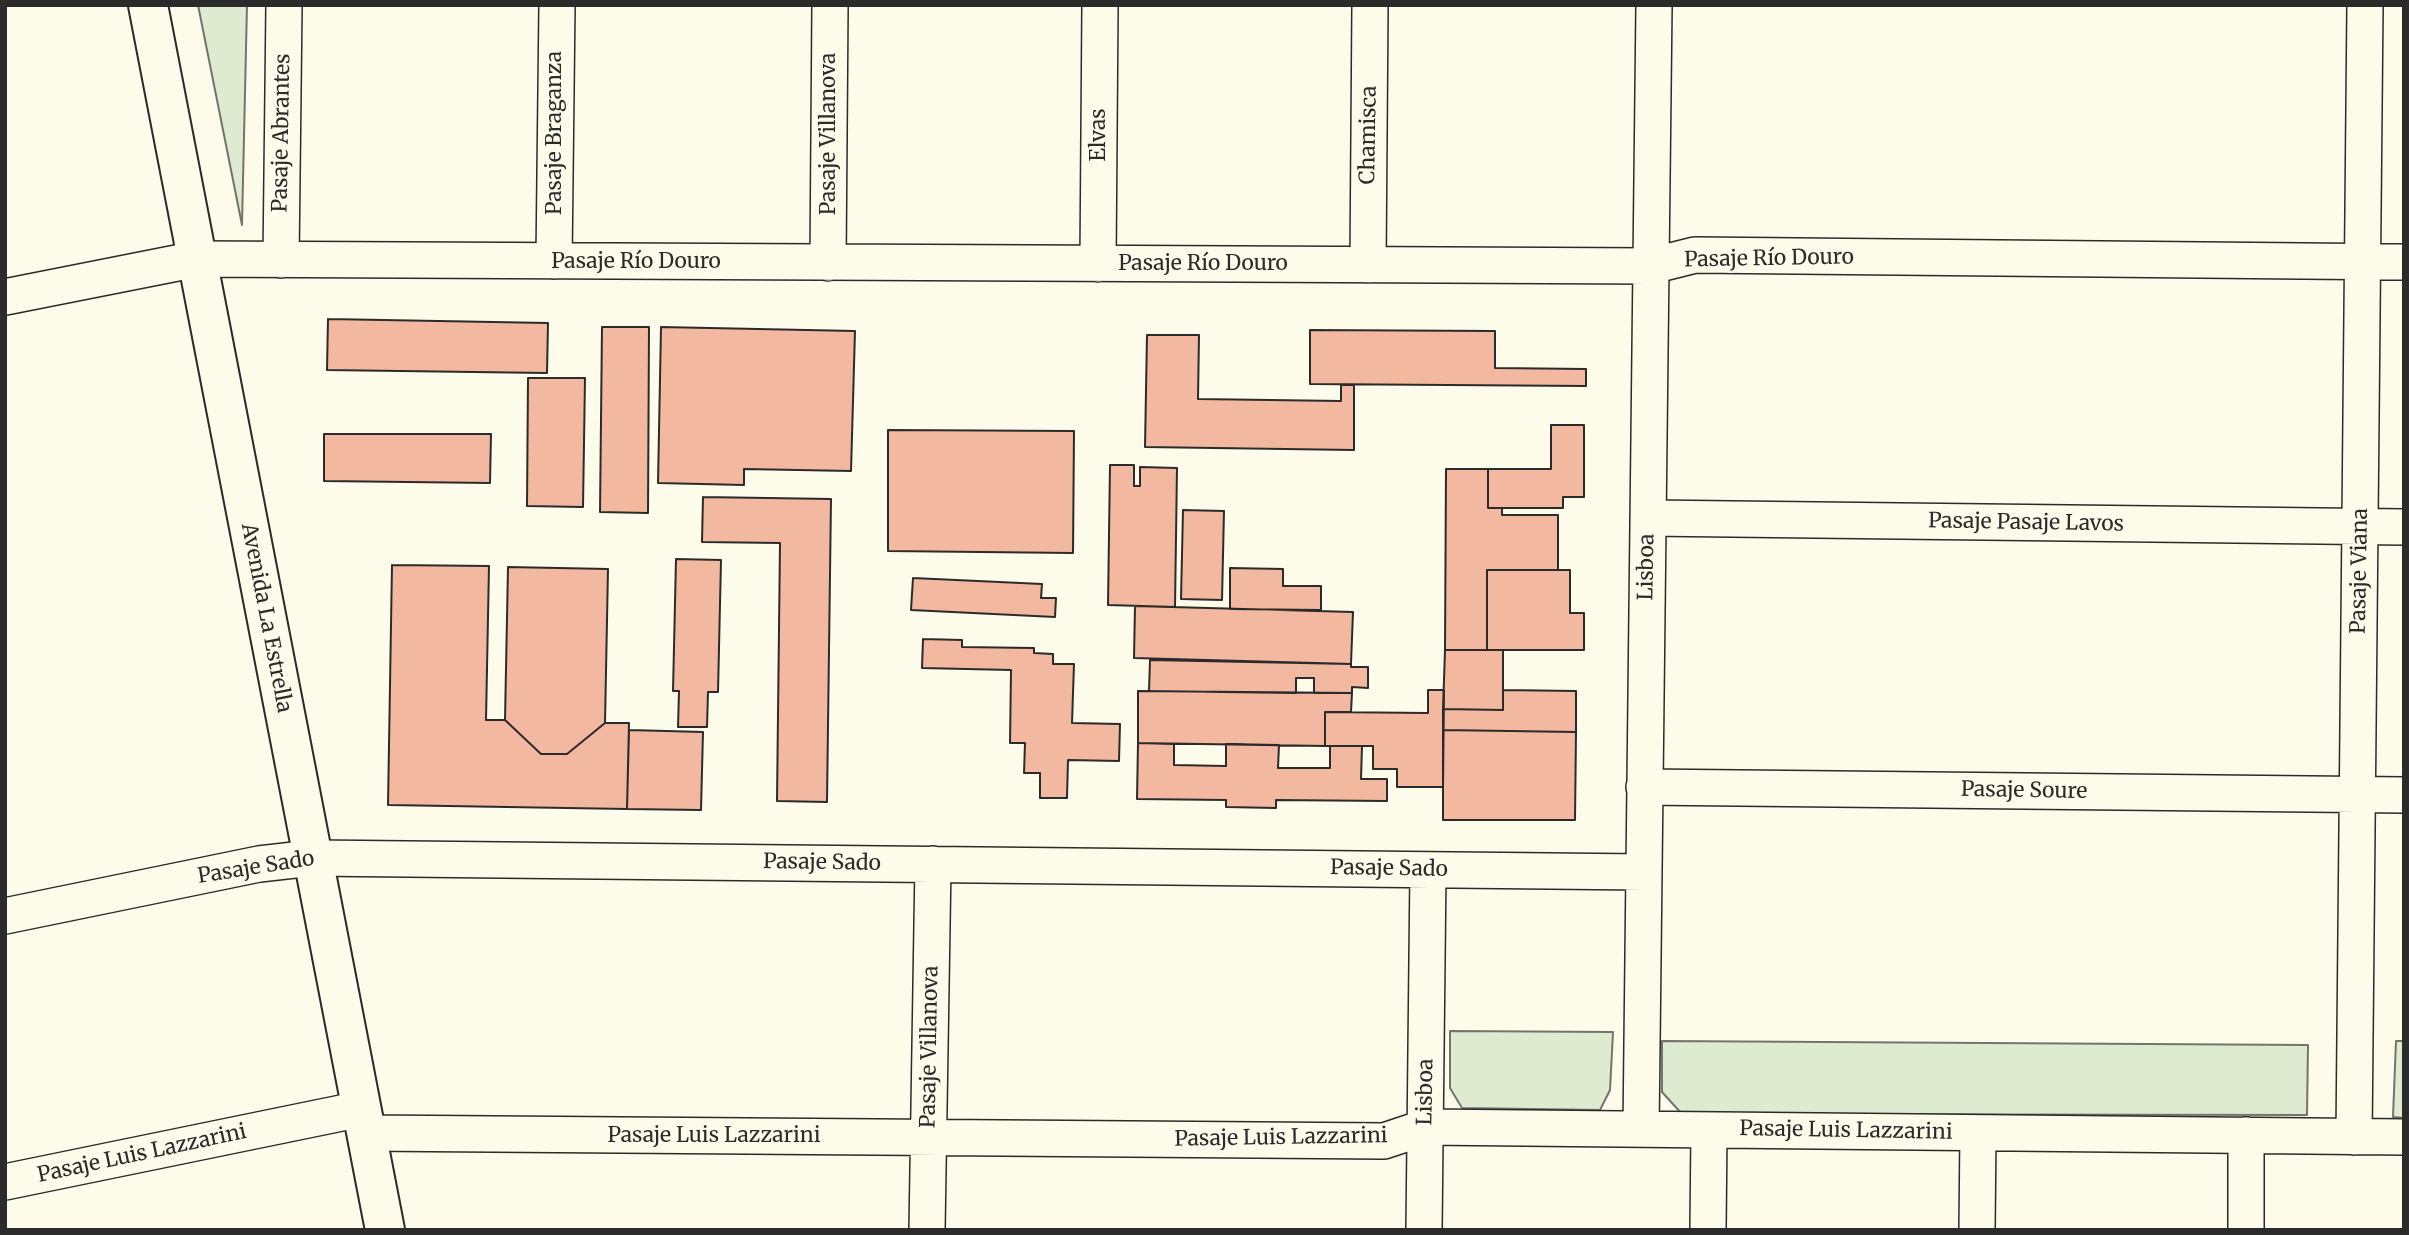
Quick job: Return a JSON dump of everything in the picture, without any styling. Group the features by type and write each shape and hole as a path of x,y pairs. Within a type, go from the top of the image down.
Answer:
{"main road":[{"name":"Avenida La Estrella","path":"148,5 385,1230"}],"street":[{"name":"Pasaje Abrantes","path":"281,260 284,5"},
{"name":"Pasaje Braganza","path":"554,261 556,5"},
{"name":"Pasaje Villanova","path":"828,263 830,5"},
{"name":"Elvas","path":"1098,264 1100,5"},
{"name":"Chamisca","path":"1368,265 1370,5"},
{"name":"Lisboa","path":"1641,1129 1654,5"},
{"name":"Pasaje Viana","path":"2354,1137 2365,5"},
{"name":"Pasaje Río Douro","path":"5,297 197,260 1651,266 1695,256 2404,262"},
{"name":"Pasaje Pasaje Lavos","path":"1648,518 2404,527"},
{"name":"Pasaje Soure","path":"1644,787 2404,795"},
{"name":"Pasaje Sado","path":"5,915 259,864 312,858 1644,872"},
{"name":"Pasaje Villanova","path":"927,1230 933,864"},
{"name":"Lisboa","path":"1424,1230 1429,870"},
{"name":"Pasaje Luis Lazzarini","path":"5,1182 364,1121 928,1137 1384,1140 1426,1127 2404,1137"},
{"path":"1708,1230 1709,1130"},
{"path":"1977,1230 1978,1133"},
{"path":"2246,1135 2246,1230"}],"green space":[{"path":"198,5 247,5 242,225"},
{"path":"1450,1031 1613,1032 1610,1090 1600,1110 1462,1108 1450,1088"},
{"path":"1662,1041 2308,1045 2307,1115 1682,1114 1662,1092"},
{"path":"2396,1041 2404,1041 2404,1118 2393,1117"}],"building":[{"path":"328,319 548,323 547,373 327,370"},
{"path":"602,327 649,327 648,513 600,512"},
{"path":"661,327 855,331 851,471 744,469 744,485 658,483"},
{"path":"1310,330 1495,331 1495,368 1586,369 1586,386 1310,384"},
{"path":"1147,335 1199,335 1198,399 1341,401 1341,385 1354,385 1354,450 1145,447"},
{"path":"528,378 585,378 583,507 527,506"},
{"path":"1551,425 1584,425 1584,497 1563,497 1563,508 1488,508 1488,469 1551,469"},
{"path":"888,430 1074,431 1073,553 888,551"},
{"path":"324,434 491,434 490,483 324,481"},
{"path":"1110,465 1134,465 1134,486 1140,486 1140,467 1177,468 1175,607 1108,605"},
{"path":"1446,469 1488,469 1488,508 1502,508 1502,515 1558,515 1558,570 1487,570 1487,650 1445,650"},
{"path":"703,497 831,499 827,802 777,801 780,543 702,542"},
{"path":"1183,510 1224,511 1222,600 1181,599"},
{"path":"676,559 721,560 718,692 708,692 707,727 678,727 679,691 673,691"},
{"path":"392,565 489,566 486,720 505,720 541,754 567,754 605,723 629,723 627,809 388,805"},
{"path":"508,567 608,569 605,723 567,754 541,754 505,720"},
{"path":"1230,568 1283,569 1283,586 1321,586 1321,610 1230,609"},
{"path":"1487,570 1570,570 1570,613 1584,613 1584,650 1487,650"},
{"path":"913,578 1042,584 1041,598 1056,598 1055,617 911,610"},
{"path":"1135,606 1353,612 1351,664 1134,658"},
{"path":"923,639 962,640 962,647 1034,648 1034,653 1053,654 1053,664 1074,664 1072,723 1120,724 1119,761 1068,760 1067,798 1040,798 1040,773 1024,773 1025,743 1010,743 1011,670 922,668"},
{"path":"1445,650 1503,650 1503,710 1443,709"},
{"path":"1150,660 1351,664 1351,667 1368,667 1368,688 1352,687 1352,693 1314,693 1314,678 1296,678 1296,693 1149,691"},
{"path":"1428,690 1444,690 1443,787 1397,787 1397,769 1373,769 1373,746 1325,746 1325,712 1428,713"},
{"path":"1503,690 1576,691 1576,732 1443,730 1443,709 1503,710"},
{"path":"1138,691 1352,693 1351,712 1325,712 1325,746 1138,743"},
{"path":"629,730 703,732 701,810 627,809"},
{"path":"1443,730 1576,732 1575,820 1443,820"},
{"path":"1138,743 1174,744 1174,765 1226,766 1226,744 1279,745 1278,768 1330,768 1330,746 1362,746 1361,779 1387,779 1387,801 1276,800 1276,808 1226,807 1226,800 1137,799"}]}
